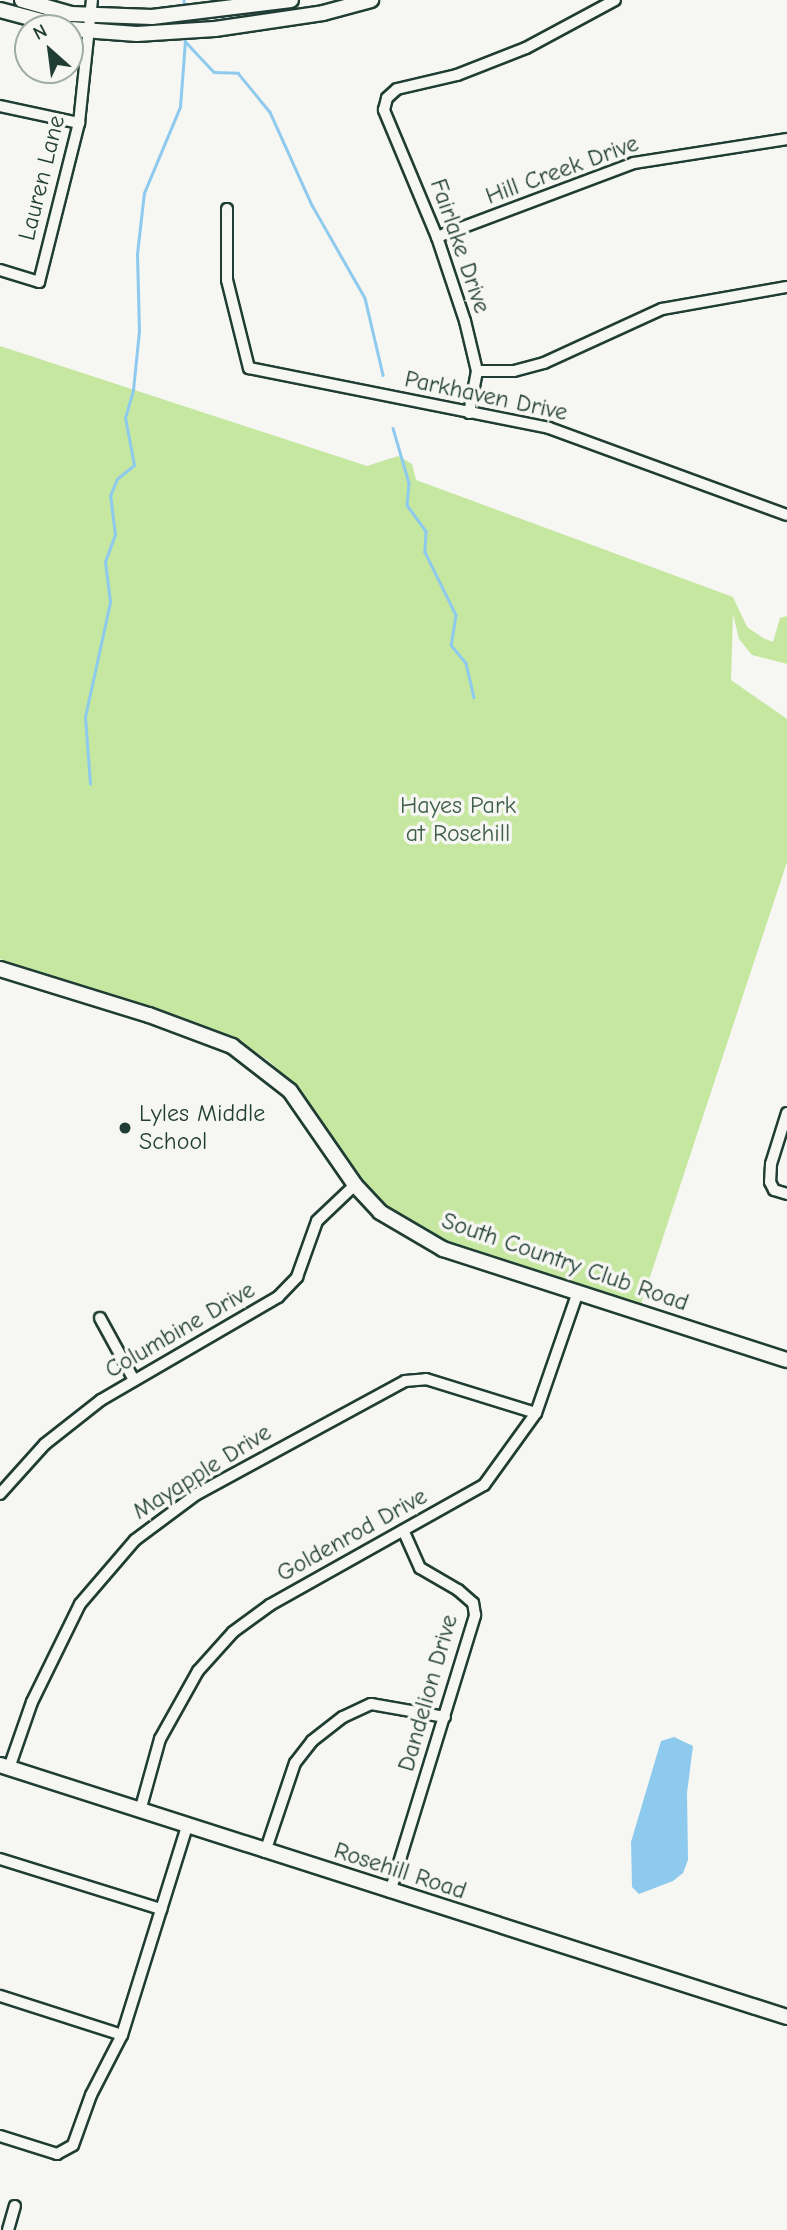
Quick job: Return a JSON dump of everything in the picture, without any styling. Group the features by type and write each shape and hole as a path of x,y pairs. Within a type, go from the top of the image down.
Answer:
{"street":[{"path":"22,0 89,24 215,29 323,13 372,0"},
{"name":"Lauren Lane","path":"0,270 39,282 79,123 92,0"},
{"path":"84,25 209,13 291,0"},
{"name":"Fairlake Drive","path":"469,413 477,371 437,237 384,110 387,98 397,89 457,75 526,48 615,0"},
{"path":"0,106 79,123"},
{"name":"Hill Creek Drive","path":"437,237 634,163 787,139"},
{"name":"Parkhaven Drive","path":"226,209 227,280 249,368 549,428 787,515"},
{"path":"477,371 514,371 544,363 662,309 787,287"},
{"name":"South Country Club Road","path":"0,969 149,1015 232,1046 290,1091 355,1185 380,1212 443,1249 787,1360"},
{"path":"787,1113 771,1164 771,1182 774,1189 787,1194"},
{"name":"Columbine Drive","path":"0,1493 46,1444 134,1380 278,1297 297,1277 317,1222 355,1185"},
{"name":"Goldenrod Drive","path":"139,1811 160,1740 198,1671 233,1632 270,1605 484,1485 536,1413 579,1292"},
{"path":"100,1318 134,1380"},
{"name":"Mayapple Drive","path":"4,1767 80,1604 135,1540 197,1494 405,1381 426,1379 536,1413"},
{"name":"Dandelion Drive","path":"390,1892 469,1645 472,1603 420,1568 404,1532"},
{"path":"265,1852 295,1763 312,1741 343,1717 371,1703 445,1717"},
{"name":"Rosehill Road","path":"4,1767 787,2017"},
{"path":"0,2136 57,2154 66,2152 122,2035 187,1826"},
{"path":"0,1859 161,1909"},
{"path":"0,1996 122,2035"},
{"path":"8,2230 15,2206"}],"green space":[{"name":"Hayes Park at Rosehill","path":"0,346 367,466 398,456 412,464 416,480 733,597 747,627 773,642 780,618 787,616 787,664 752,655 739,639 733,614 731,680 787,719 787,862 641,1304 432,1236 386,1208 348,1167 294,1085 270,1062 232,1036 0,959"}],"water":[{"path":"674,1737 693,1746 687,1793 688,1860 683,1873 673,1881 639,1894 632,1887 631,1842 661,1741"}],"waterway":[{"path":"184,0 184,8"},
{"path":"185,41 214,72 238,73 270,112 312,205 365,298 383,375"},
{"path":"90,784 85,717 110,602 105,562 115,535 110,496 117,479 134,465 125,418 133,390 139,331 137,254 144,193 180,107 185,41"},
{"path":"393,428 409,483 407,505 426,531 425,552 456,615 451,645 466,663 474,697"}],"place":[{"name":"Lyles Middle School","path":"125,1128"}]}
